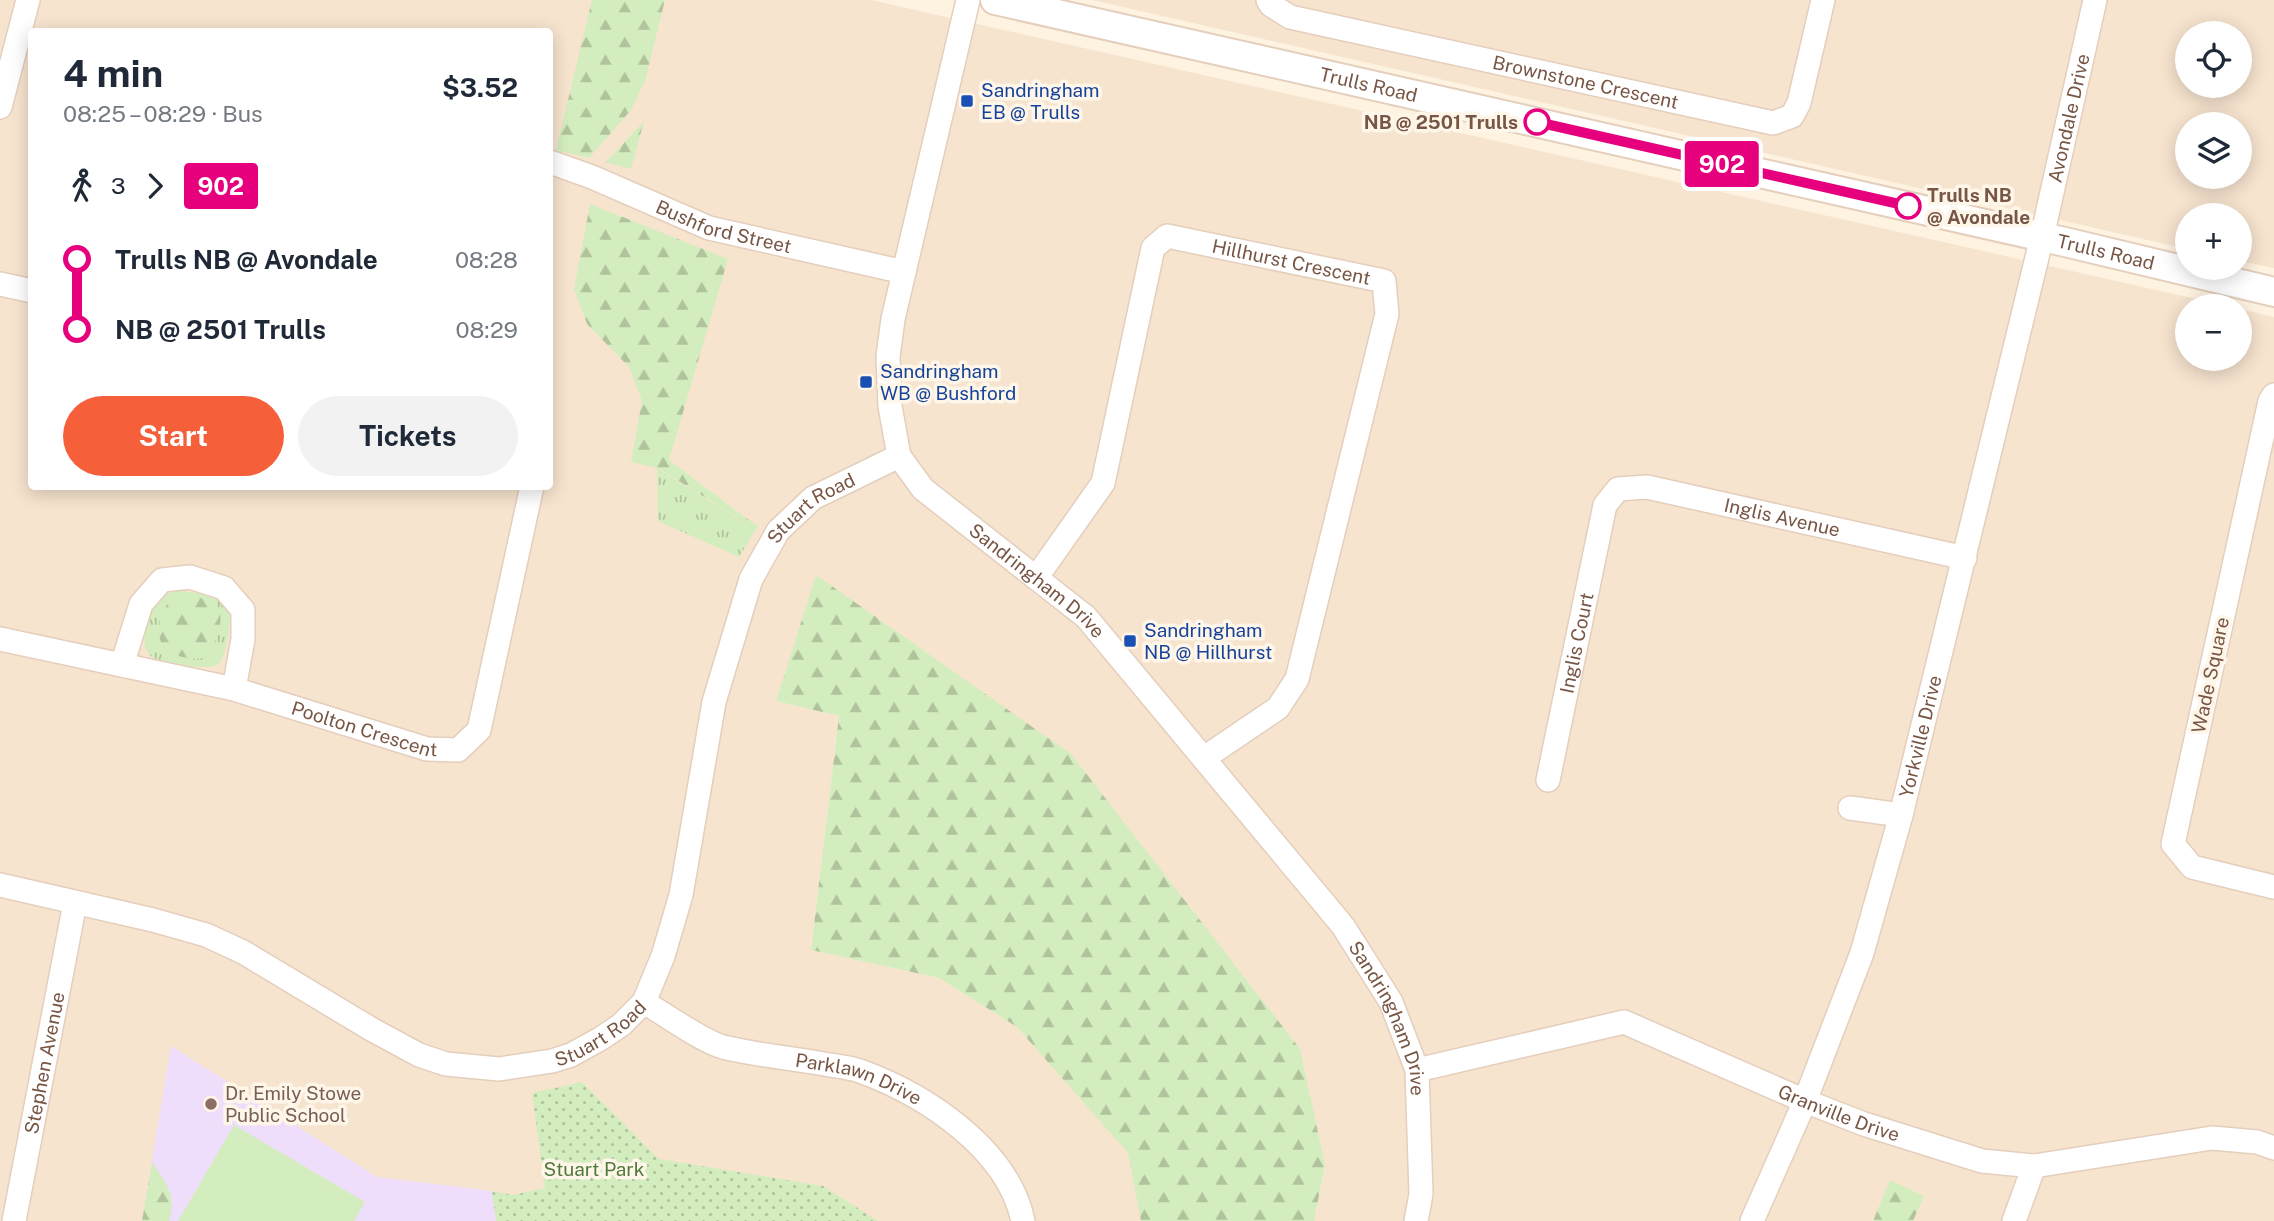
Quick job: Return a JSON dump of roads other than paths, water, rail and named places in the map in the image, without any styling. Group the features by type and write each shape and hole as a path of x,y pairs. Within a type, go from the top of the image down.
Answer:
{"street":[{"path":"0,107 28,0"},
{"name":"Sandringham Drive","path":"968,0 893,319 888,356 890,406 899,456 923,489 1086,617 1343,926 1391,1002 1417,1070 1421,1194 1416,1221"},
{"name":"Trulls Road","path":"995,0 2274,292"},
{"name":"Brownstone Crescent","path":"1268,0 1271,5 1290,17 1773,123 1792,116 1800,103 1823,0"},
{"name":"Avondale Drive","path":"2042,237 2095,0"},
{"name":"Bushford Street","path":"553,163 592,177 709,228 904,272"},
{"name":"Hillhurst Crescent","path":"1036,578 1103,483 1153,248 1167,236 1384,281 1387,314 1297,679 1278,708 1204,758"},
{"name":"Yorkville Drive","path":"1752,1221 1805,1101 1862,953 1901,815 2042,237"},
{"path":"0,284 28,290"},
{"name":"Wade Square","path":"2274,395 2270,401 2173,844 2192,867 2274,887"},
{"name":"Stuart Road","path":"0,885 206,935 243,952 419,1055 446,1064 499,1069 552,1061 571,1055 621,1025 644,1002 663,956 681,895 714,702 751,579 778,531 813,498 899,456"},
{"name":"Inglis Avenue","path":"1605,505 1618,489 1647,487 1965,558"},
{"name":"Poolton Crescent","path":"0,639 234,689 427,749 458,750 479,730 531,490"},
{"name":"Inglis Court","path":"1548,779 1605,505"},
{"path":"122,665 141,604 162,580 190,577 225,588 243,610 243,639 234,689"},
{"path":"1850,808 1901,815"},
{"name":"Stephen Avenue","path":"14,1221 75,903"},
{"name":"Parklawn Drive","path":"644,1002 721,1046 859,1070 911,1094 941,1112 977,1142 1003,1173 1019,1203 1023,1221"},
{"name":"Granville Drive","path":"1417,1070 1624,1022 1864,1124 1982,1161 2034,1166 2211,1138 2257,1142 2274,1148"},
{"path":"2014,1221 2034,1166"}],"place":[{"name":"Sandringham EB @ Trulls","path":"967,101"},
{"name":"NB @ 2501 Trulls","path":"1537,122"},
{"name":"Trulls NB @ Avondale","path":"1908,206"},
{"name":"Sandringham WB @ Bushford","path":"866,382"},
{"name":"Sandringham NB @ Hillhurst","path":"1130,641"},
{"name":"Dr. Emily Stowe Public School","path":"211,1104"}],"park label":[{"name":"Stuart Park","path":"594,1169"}]}
